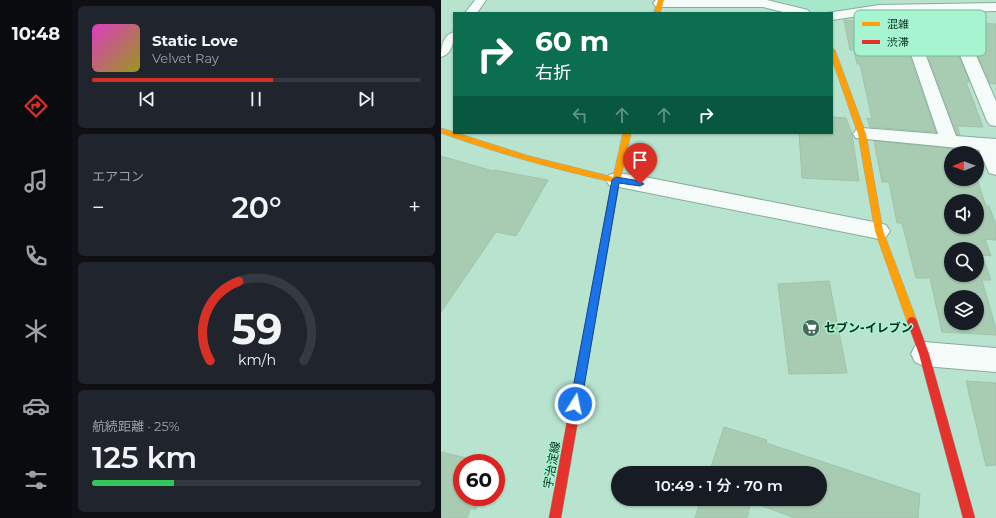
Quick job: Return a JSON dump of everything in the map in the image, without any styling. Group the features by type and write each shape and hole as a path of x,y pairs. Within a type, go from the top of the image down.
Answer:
{"street":[{"path":"659,5 763,3 799,12"},
{"path":"872,10 950,4 996,7"},
{"path":"833,16 854,13"},
{"path":"833,53 862,134 879,231 924,354 969,518"},
{"path":"919,56 949,141"},
{"path":"968,56 996,121"},
{"path":"442,131 453,133"},
{"path":"458,134 468,136 493,149 577,172 879,231"},
{"name":"宇治淀線","path":"555,518 616,180 627,134"},
{"path":"862,134 991,145 996,168"},
{"path":"924,354 996,360"}],"lane":[{"path":"472,12 481,0"},
{"path":"441,53 453,37"}],"shaded area":[{"path":"773,0 881,0 883,5 839,11 815,10"}],"building":[{"path":"844,20 854,21 854,50 850,50"},
{"path":"986,24 996,24 996,84 990,83 978,56 986,56"},
{"path":"855,56 910,56 936,132 870,127 867,118 872,119 860,64 857,64"},
{"path":"928,56 959,56 970,82 966,82 983,127 957,126 960,135 957,135"},
{"path":"833,117 846,118 852,134 859,181 802,178 799,134 833,134"},
{"path":"874,141 944,148 944,186 979,186 982,194 944,194 944,234 984,234 984,200 986,206 989,206 996,225 996,240 985,239 991,256 984,255 984,242 944,242 944,282 983,282 996,329 996,335 942,332 930,278 916,278 902,223 897,223 889,182 882,182"},
{"path":"441,156 493,171 548,180 516,236 496,232 441,312"},
{"path":"984,261 991,280 984,280"},
{"name":"セブン-イレブン","path":"829,281 847,373 789,374 778,284"},
{"path":"966,381 996,383 996,465 986,466"},
{"path":"724,427 767,440 766,443 920,494 918,518 795,518 762,506 827,506 827,466 711,466"},
{"path":"441,452 453,455 453,506 477,506 475,510 471,508 467,518 441,518"},
{"path":"699,506 750,506 747,518 695,518"}],"traffic: slow":[{"path":"657,12 661,0"},
{"path":"833,53 862,134 879,231 912,321"},
{"path":"441,130 527,158 616,180"},
{"path":"615,185 627,134"}],"traffic: jam":[{"path":"555,518 615,185"},
{"path":"912,321 924,354 969,518"}],"place":[{"name":"セブン-イレブン","path":"811,328"}],"route":[{"path":"575,404 616,180 640,184"}]}
